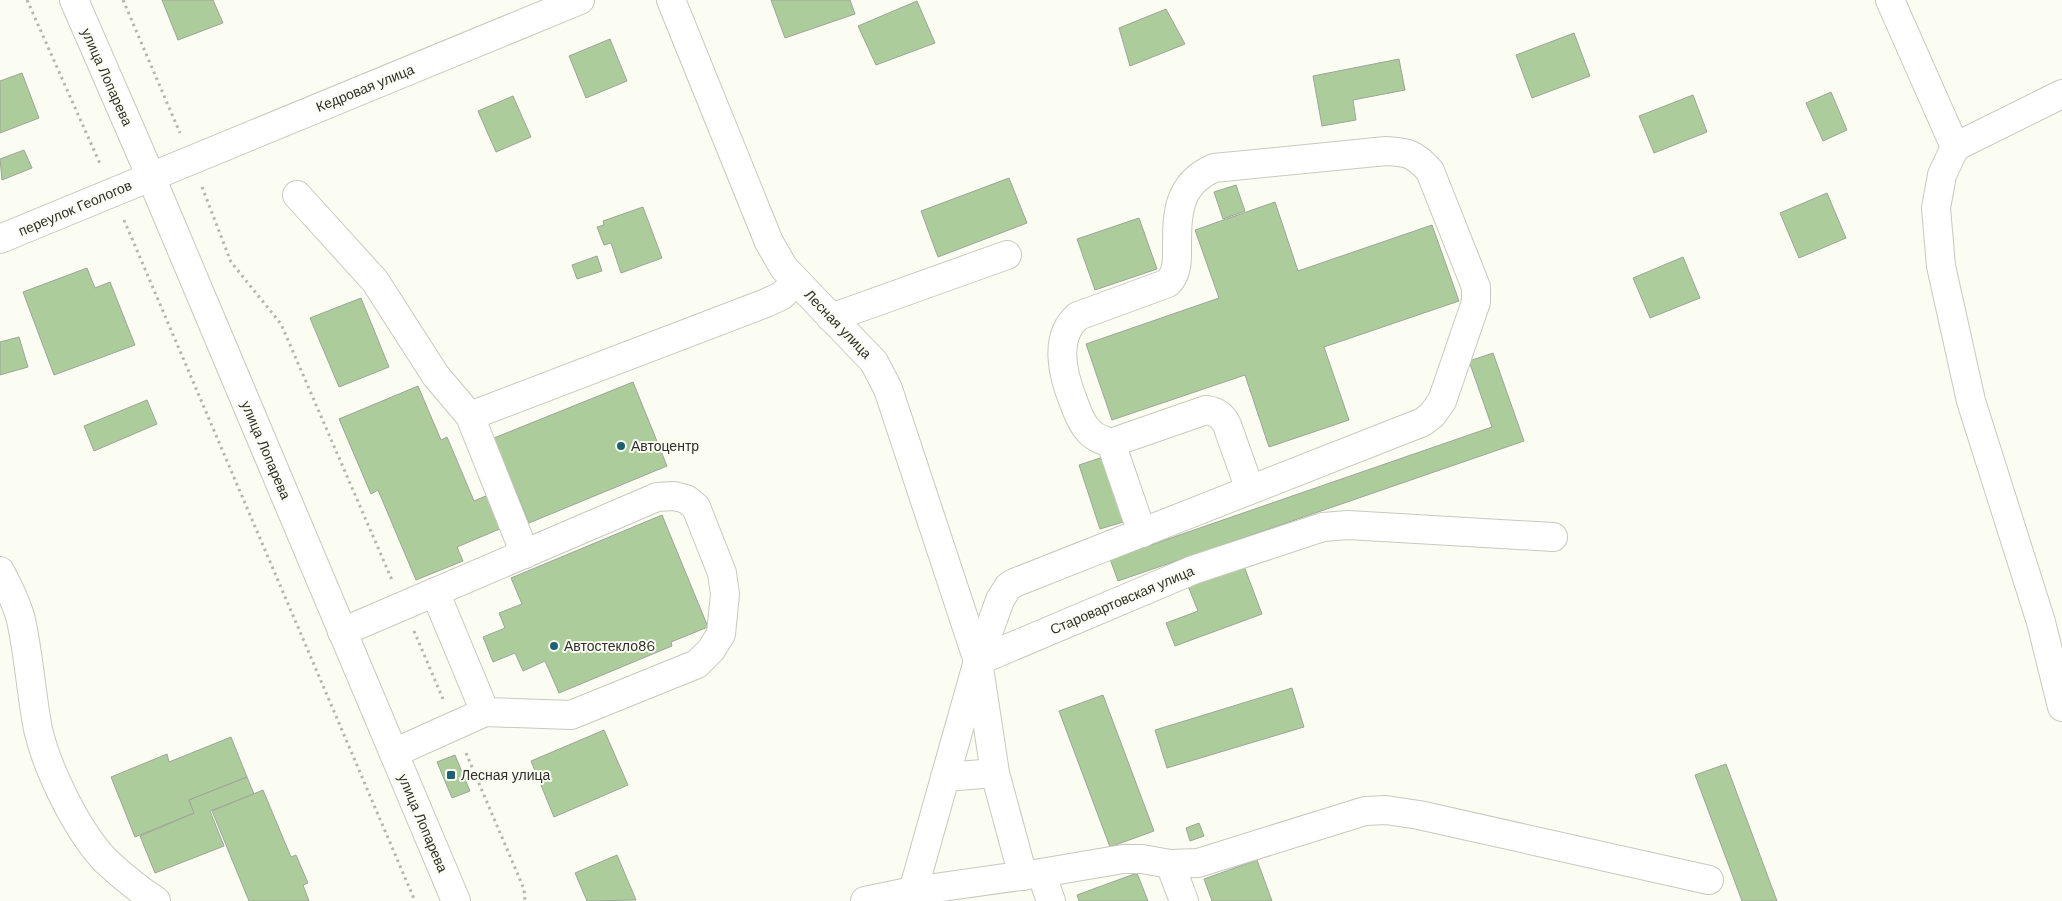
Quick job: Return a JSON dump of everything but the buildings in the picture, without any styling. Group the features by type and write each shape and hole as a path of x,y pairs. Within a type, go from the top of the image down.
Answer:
{"street":[{"name":"улица Лопарева","path":"74,0 151,177 456,901"},
{"name":"Кедровая улица","path":"151,177 580,0"},
{"name":"Лесная улица","path":"671,0 769,242 784,268 874,362 888,389 978,660 995,773 1032,874 1051,901"},
{"path":"1890,0 1955,147"},
{"path":"2062,94 1955,147 1942,175 1936,208 1941,266 1971,401 2041,622 2062,708"},
{"path":"913,891 978,660 1000,600 1008,587 1422,422 1432,415 1442,401 1476,302 1476,287 1430,171 1421,161 1406,152 1386,151 1214,168 1202,173 1193,181 1185,193 1177,217 1177,266 1174,276 1168,283 1078,316 1071,322 1067,330 1062,358 1066,385 1087,430 1096,438 1111,443 1206,410 1214,411 1224,418 1228,425 1250,490"},
{"name":"переулок Геологов","path":"0,240 151,177"},
{"path":"297,195 375,281 436,376 470,416 525,554"},
{"path":"831,318 1007,255"},
{"path":"470,416 781,296 797,282"},
{"path":"1111,443 1142,533"},
{"path":"342,632 657,497 674,496 686,499 696,507 722,573 724,594 721,634 711,650 697,664 570,715 484,712 394,753"},
{"name":"Старовартовская улица","path":"978,660 1193,570 1323,527 1348,525 1553,537"},
{"path":"0,571 20,618 38,730 48,762 65,799 86,835 104,859 131,884 156,901"},
{"path":"436,592 484,712"},
{"path":"945,777 995,773"},
{"path":"865,901 913,891 1123,859 1142,859 1186,865 1198,863 1365,811 1386,810 1419,814 1709,880"},
{"path":"1170,864 1184,901"}],"path":[{"path":"27,0 112,192 415,901"},
{"path":"123,0 192,160 232,262 282,324 524,889 525,901"}],"place":[{"name":"Автоцентр","path":"621,446"},
{"name":"Автостекло86","path":"554,646"},
{"name":"Лесная улица","path":"451,775"}]}
